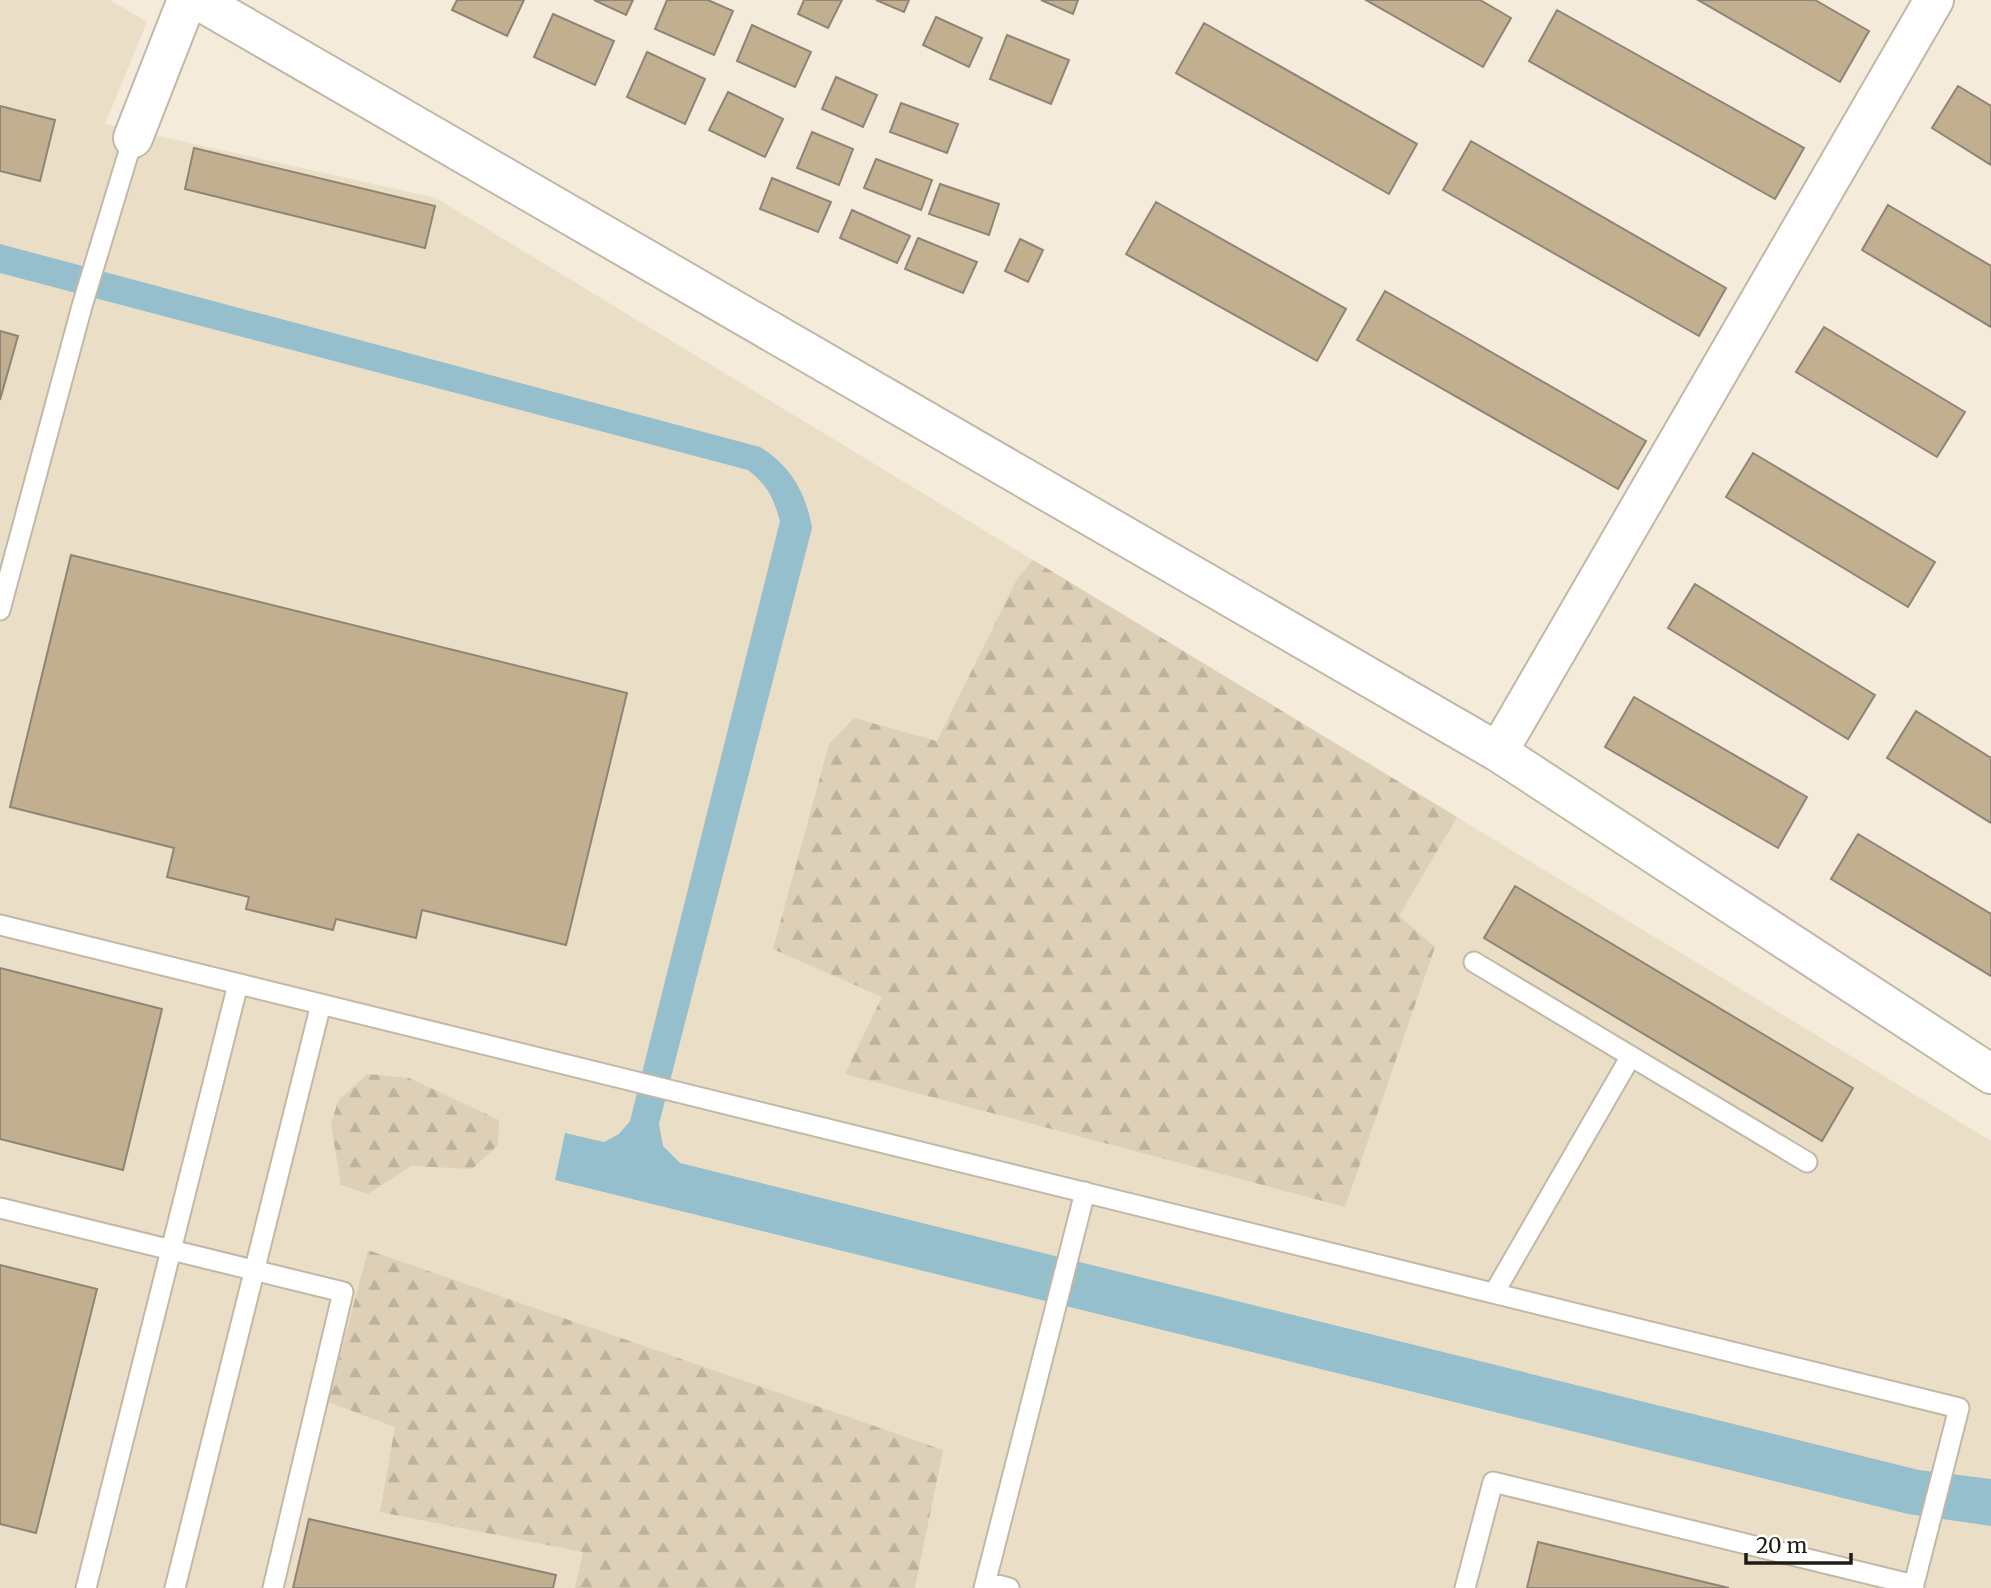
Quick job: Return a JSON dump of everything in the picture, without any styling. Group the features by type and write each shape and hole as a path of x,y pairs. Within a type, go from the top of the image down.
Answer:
{"street":[{"path":"133,138 187,0"},
{"path":"198,0 1498,752 1991,1074"},
{"path":"1498,752 1934,0"}],"lane":[{"path":"0,610 82,306 133,138"},
{"path":"0,925 1959,1408 1914,1587 1493,1482 1465,1588"},
{"path":"1474,962 1807,1162"},
{"path":"86,1588 238,984"},
{"path":"175,1588 321,1004"},
{"path":"1494,1293 1631,1056"},
{"path":"1009,1588 985,1585 1085,1192"},
{"path":"0,1208 343,1292 273,1588"}],"shaded area":[{"path":"0,0 110,0 147,22 105,124 436,198 1991,1141 1991,1588 0,1588"}],"green space":[{"path":"1033,560 1457,817 1399,916 1435,947 1345,1207 845,1074 882,997 773,949 829,744 854,718 937,741 1017,579"},
{"path":"367,1074 409,1078 499,1120 498,1145 472,1169 411,1166 368,1194 341,1185 331,1124 338,1101"},
{"path":"368,1250 943,1450 915,1588 575,1588 583,1552 380,1512 395,1427 328,1402"}],"water":[{"path":"0,244 760,447 771,454 795,481 806,503 812,528 659,1124 663,1146 680,1163 1919,1470 1991,1479 1991,1526 1908,1514 555,1180 565,1133 604,1142 619,1134 630,1121 780,521 769,492 748,470 0,273"}],"building":[{"path":"457,0 524,0 507,36 452,10"},
{"path":"594,0 633,0 626,15"},
{"path":"667,0 708,0 733,11 714,55 655,29"},
{"path":"804,0 842,0 828,28 798,14"},
{"path":"876,0 909,0 904,12"},
{"path":"1041,0 1078,0 1073,14"},
{"path":"1366,0 1480,0 1511,18 1483,67"},
{"path":"1698,0 1815,0 1869,31 1840,82"},
{"path":"1557,10 1804,148 1775,199 1529,61"},
{"path":"553,14 614,41 595,85 534,57"},
{"path":"936,17 982,38 969,67 923,45"},
{"path":"1204,23 1417,144 1389,194 1176,73"},
{"path":"752,25 811,52 795,87 737,61"},
{"path":"1007,35 1069,60 1051,104 990,79"},
{"path":"647,52 705,79 685,124 627,97"},
{"path":"836,77 877,95 863,127 822,109"},
{"path":"1958,86 1991,106 1991,165 1932,128"},
{"path":"728,92 783,119 765,157 709,130"},
{"path":"901,103 958,124 947,153 890,132"},
{"path":"0,106 55,120 40,181 0,171"},
{"path":"812,132 853,149 839,185 797,168"},
{"path":"1471,141 1726,288 1699,336 1443,190"},
{"path":"194,148 435,206 425,248 185,189"},
{"path":"876,159 932,180 921,210 864,188"},
{"path":"772,178 831,202 818,232 760,209"},
{"path":"940,184 999,204 989,235 929,214"},
{"path":"1156,202 1346,309 1317,361 1126,254"},
{"path":"1888,205 1991,266 1991,327 1862,250"},
{"path":"852,210 910,236 897,263 840,238"},
{"path":"918,238 977,262 963,293 905,269"},
{"path":"1020,239 1043,250 1028,282 1005,271"},
{"path":"1385,291 1646,441 1618,489 1357,340"},
{"path":"1824,327 1965,412 1937,457 1796,372"},
{"path":"0,331 18,336 0,400"},
{"path":"1753,453 1935,562 1908,607 1726,497"},
{"path":"71,555 627,693 566,945 422,910 416,938 336,919 333,930 246,909 249,897 167,877 174,848 10,807"},
{"path":"1695,584 1875,695 1848,739 1668,628"},
{"path":"1634,697 1807,797 1778,848 1605,747"},
{"path":"1916,711 1991,758 1991,823 1887,758"},
{"path":"1858,834 1991,914 1991,976 1831,879"},
{"path":"1515,886 1853,1088 1822,1141 1484,938"},
{"path":"0,968 162,1009 123,1170 0,1139"},
{"path":"0,1265 97,1289 36,1533 0,1524"},
{"path":"309,1519 556,1575 553,1588 293,1588"},
{"path":"1538,1542 1729,1588 1527,1588"}]}
